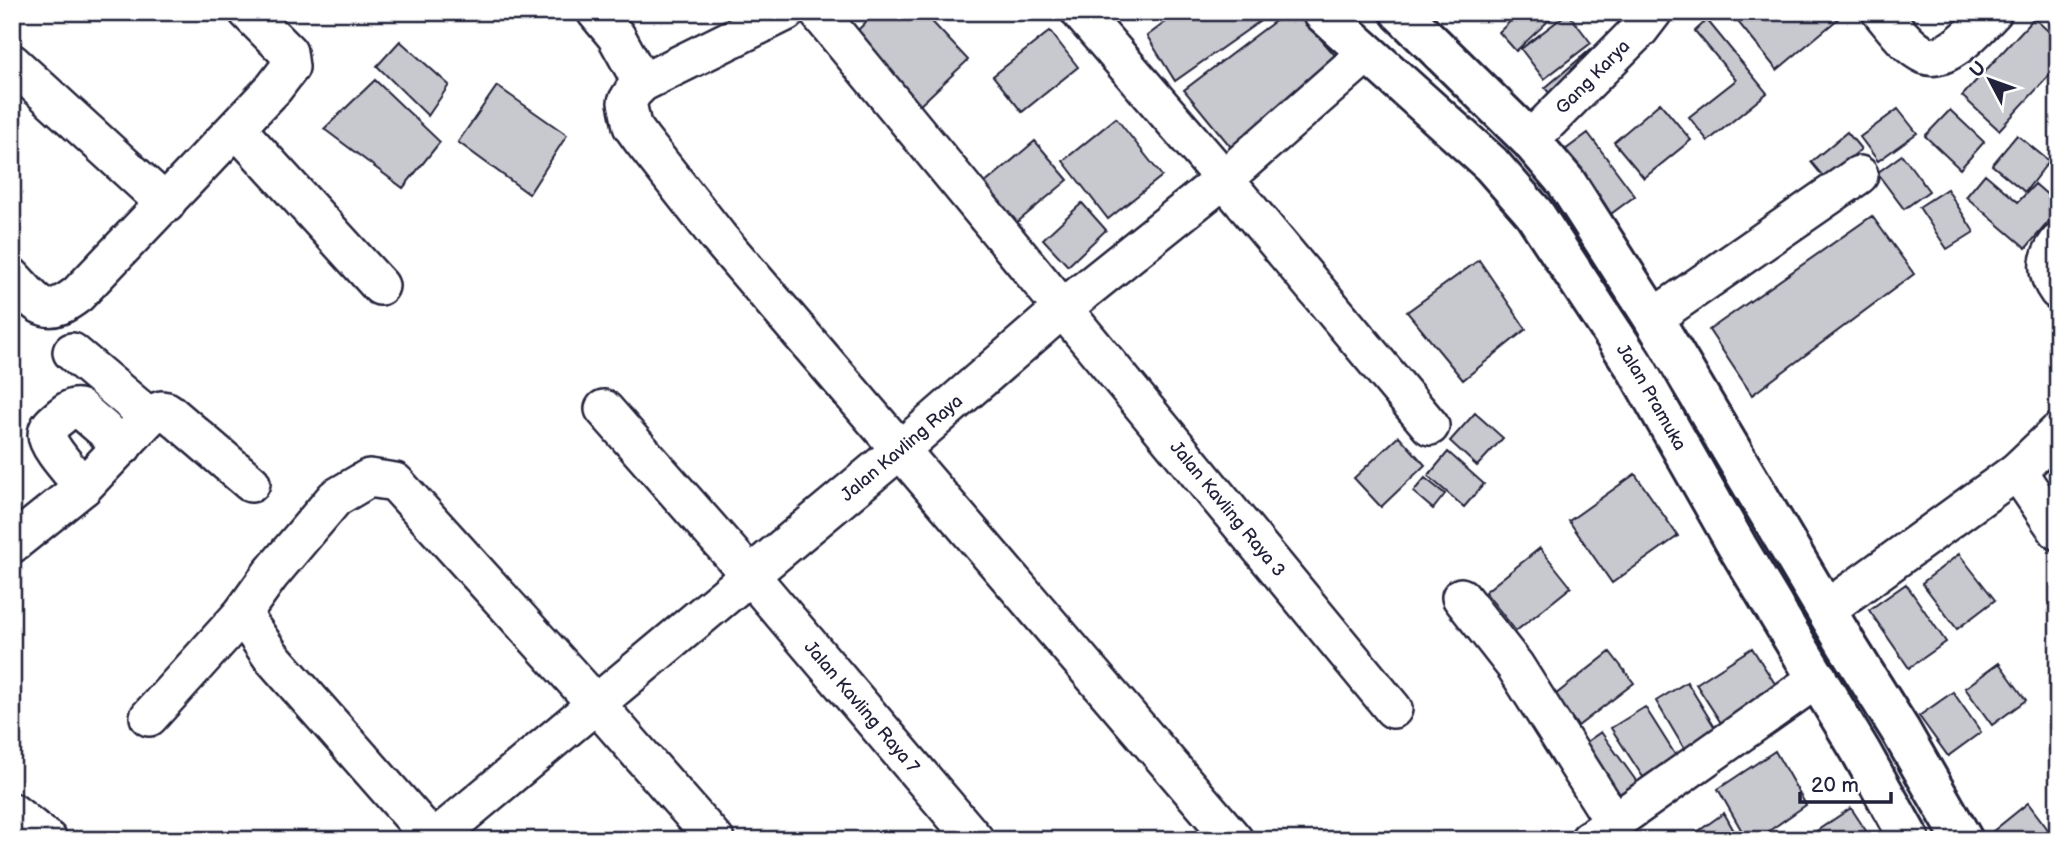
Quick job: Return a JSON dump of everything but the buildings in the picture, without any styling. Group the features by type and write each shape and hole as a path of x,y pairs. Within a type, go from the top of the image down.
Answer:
{"main road":[{"name":"Jalan Pramuka","path":"1322,12 1491,163 1534,213 1636,370 1818,678 1910,840"},
{"path":"1400,12 1530,139 1566,182 1653,318 1963,840"},
{"path":"1412,91 1440,51"},
{"path":"1738,546 1775,523"},
{"path":"1861,752 1900,730"}],"street":[{"path":"12,277 42,307 54,309 64,305 166,204 287,74 290,67 288,52 248,12"},
{"path":"596,12 616,36 642,83"},
{"path":"786,12 642,83 627,102 632,126 719,238 1234,840"},
{"name":"Jalan Kavling Raya 3","path":"818,12 1394,709"},
{"path":"1080,12 1224,179 1430,426"},
{"name":"Gang Karya","path":"1530,139 1640,29 1653,12"},
{"path":"1881,12 1914,47 1926,55 1936,57 1962,44 1993,12"},
{"name":"Jalan Kavling Raya","path":"433,840 901,449 1062,309 1224,179 1366,54"},
{"path":"12,63 166,204"},
{"path":"237,129 380,286"},
{"path":"1653,318 1858,175"},
{"path":"2058,243 2049,256 2047,270 2058,290"},
{"path":"72,352 149,417"},
{"path":"83,486 50,446 46,438 49,427 66,411 73,407 79,408 123,446"},
{"name":"Jalan Kavling Raya 7","path":"604,409 749,574 975,840"},
{"path":"12,544 83,486 149,417 161,410 167,411 251,483"},
{"path":"1827,609 2017,471 2058,432"},
{"path":"2017,471 2058,531"},
{"path":"149,717 242,614 270,575 335,498 369,478 395,482 715,840"},
{"path":"1461,597 1515,666 1602,831 1818,678"},
{"path":"242,614 271,656 433,840"},
{"path":"12,812 48,840"}]}
